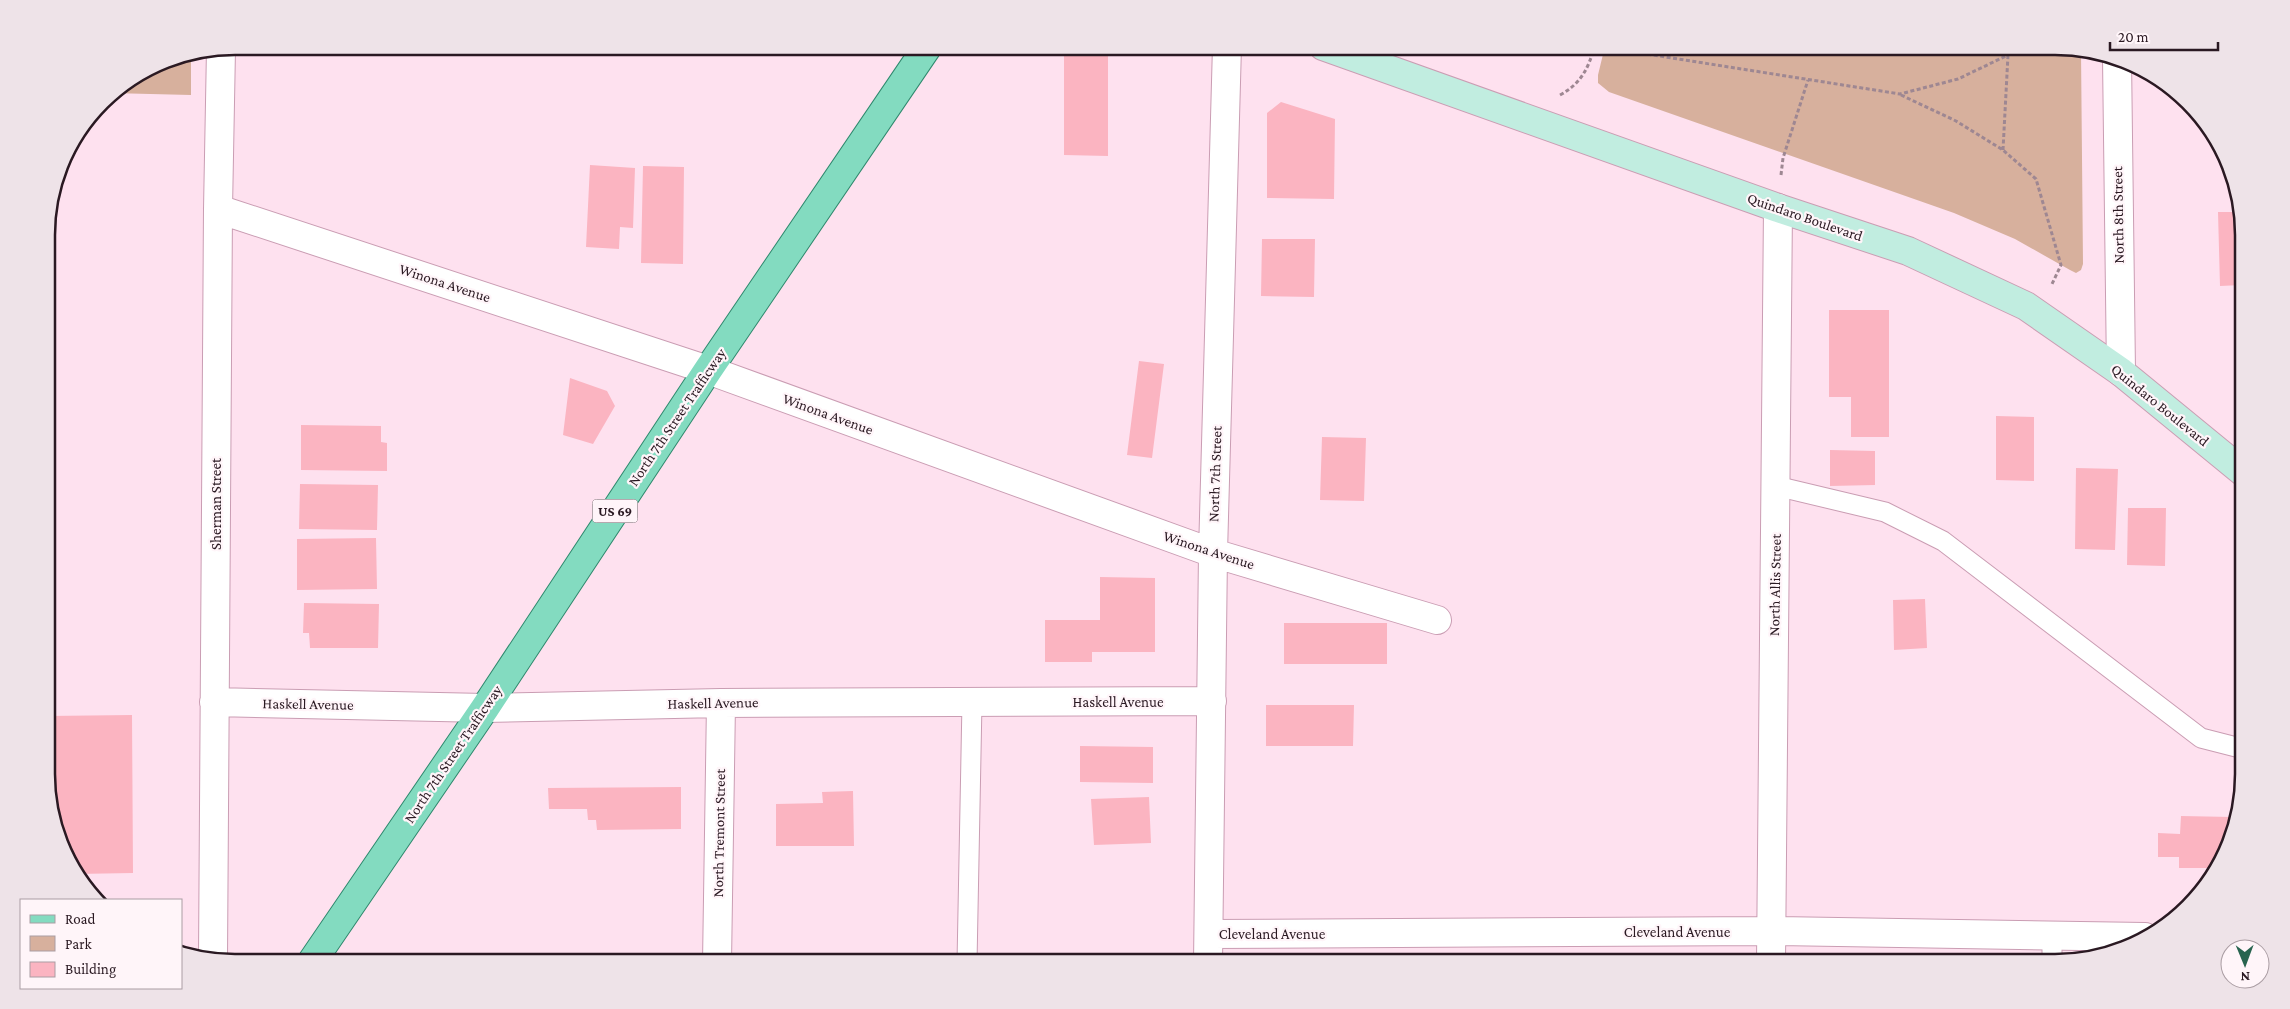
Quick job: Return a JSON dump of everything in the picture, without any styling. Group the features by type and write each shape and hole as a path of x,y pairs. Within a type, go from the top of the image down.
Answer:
{"main road":[{"name":"North 7th Street Trafficway","path":"317,954 485,708 708,370 919,55"},
{"name":"Quindaro Boulevard","path":"1348,55 1778,208 1908,250 2026,306 2120,372 2235,465"}],"street":[{"name":"Sherman Street","path":"213,952 218,209 221,55"},
{"name":"North 7th Street","path":"1208,954 1213,553 1227,55"},
{"name":"North 8th Street","path":"2117,66 2120,372"},
{"name":"North Allis Street","path":"1771,954 1778,208"},
{"name":"Winona Avenue","path":"218,209 708,370 1213,553 1437,620"},
{"name":"Haskell Avenue","path":"214,702 485,708 721,703 1212,701"},
{"name":"North Tremont Street","path":"717,954 721,703"},
{"name":"Cleveland Avenue","path":"1209,934 1772,931 2131,937"}],"lane":[{"path":"1776,486 1885,512 1943,541 2200,738 2235,747"},
{"path":"967,954 972,702"},
{"path":"2052,936 2052,954"}],"path":[{"path":"1520,116 1568,91 1586,73 1593,55"},
{"path":"1652,55 1900,94 1956,121 2003,150 2036,179 2061,265"},
{"path":"1900,94 1958,79 2008,55 2003,150"},
{"path":"1778,208 1784,158 1808,80"}],"green space":[{"path":"1603,55 2067,55 2081,57 2083,264 2081,270 2076,273 2015,239 1954,213 1609,92 1598,83"},
{"path":"191,60 191,95 124,93 155,74"}],"building":[{"path":"1064,55 1108,55 1108,156 1064,155"},
{"path":"1281,102 1335,119 1334,199 1267,198 1267,113"},
{"path":"590,165 635,168 633,228 620,227 619,249 586,247"},
{"path":"643,166 684,167 683,264 641,263"},
{"path":"2218,212 2233,212 2235,223 2235,285 2220,286"},
{"path":"1262,239 1315,239 1314,297 1261,296"},
{"path":"1829,310 1889,310 1889,437 1851,437 1851,397 1829,397"},
{"path":"1139,361 1164,364 1152,458 1127,455"},
{"path":"570,378 607,391 615,406 593,444 563,435"},
{"path":"1996,416 2034,417 2034,481 1996,480"},
{"path":"301,425 381,426 381,442 387,443 387,471 301,470"},
{"path":"1322,437 1366,438 1364,501 1320,500"},
{"path":"1830,450 1875,451 1875,485 1830,486"},
{"path":"2076,468 2118,469 2115,550 2075,549"},
{"path":"300,484 378,485 377,530 299,529"},
{"path":"2128,508 2166,508 2165,566 2127,565"},
{"path":"376,538 377,589 297,590 297,539"},
{"path":"1100,577 1155,578 1155,652 1092,652 1092,662 1045,662 1045,620 1100,620"},
{"path":"1925,599 1927,648 1894,650 1893,600"},
{"path":"304,603 379,604 378,648 310,648 309,633 303,633"},
{"path":"1284,623 1387,623 1387,664 1284,664"},
{"path":"1266,705 1354,705 1353,746 1266,746"},
{"path":"132,715 133,873 85,874 74,854 58,809 55,786 55,716"},
{"path":"1080,746 1153,747 1153,783 1080,782"},
{"path":"681,787 681,829 597,830 596,820 588,820 587,809 549,809 548,788"},
{"path":"853,791 854,846 776,846 776,804 823,803 822,792"},
{"path":"1149,797 1151,843 1094,845 1091,799"},
{"path":"2181,816 2230,817 2221,843 2209,868 2179,868 2179,857 2158,857 2158,833 2180,834"}]}
